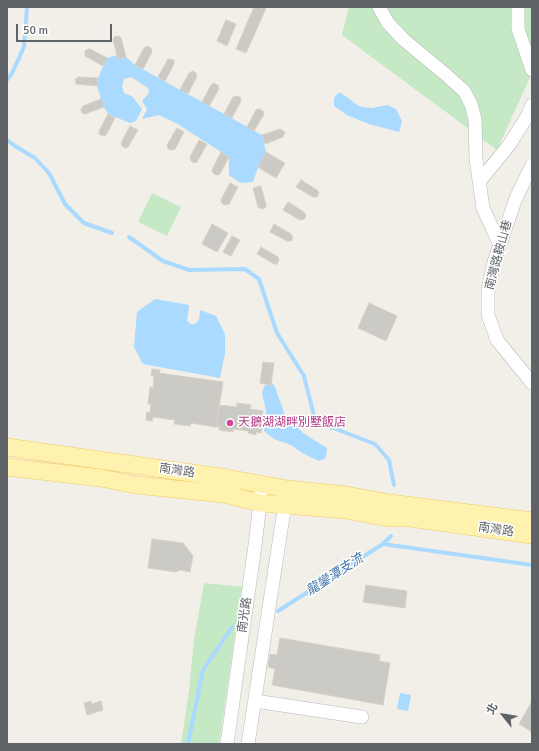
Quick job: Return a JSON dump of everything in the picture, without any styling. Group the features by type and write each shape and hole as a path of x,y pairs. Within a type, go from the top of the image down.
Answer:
{"main road":[{"name":"南灣路","path":"7,447 227,478 262,485 286,497"},
{"name":"南灣路","path":"7,467 101,478 136,485 224,494 260,503 286,497 346,503 389,511 532,521"},
{"name":"南灣路","path":"389,511 410,518 532,535"}],"street":[{"path":"379,7 388,23 404,40 464,91 475,119 476,159 483,208 500,245"},
{"path":"518,7 518,29 532,70"},
{"path":"479,182 509,145 528,115 532,105"},
{"name":"南灣路鞍山巷","path":"532,165 516,198 494,262 488,290 488,315 497,340 532,383"},
{"name":"南光路","path":"227,744 262,485"},
{"name":"南光路","path":"248,744 286,497"},
{"path":"255,701 362,717"}],"green space":[{"path":"349,7 532,7 532,73 497,150 342,35"},
{"path":"152,193 181,207 167,236 138,222"},
{"path":"204,583 242,587 219,744 181,744 189,691 194,640"}],"water":[{"path":"117,55 118,59 126,57 135,65 262,135 266,152 258,167 253,182 240,183 229,175 229,157 176,123 159,115 142,119 147,109 142,101 149,93 148,88 131,77 124,79 122,86 124,93 132,96 142,109 136,121 130,123 108,114 97,86 98,78 107,58"},
{"path":"339,92 362,107 372,108 387,105 396,109 402,121 399,132 369,124 347,115 334,106 334,98"},
{"path":"155,299 189,305 187,321 191,324 195,324 199,320 200,310 216,316 225,334 225,353 220,378 143,364 134,347 137,312"},
{"path":"272,383 275,387 285,415 303,433 327,448 326,458 319,461 304,454 291,445 274,439 264,431 266,411 262,393 265,385 271,385"},
{"path":"400,693 411,695 408,711 397,709"}],"building":[{"path":"254,7 266,8 246,53 236,49"},
{"path":"226,20 236,24 227,46 217,41"},
{"path":"118,36 121,38 126,57 118,59 113,40 114,37"},
{"path":"148,46 151,48 152,52 143,69 135,65 144,48"},
{"path":"90,49 107,58 103,66 85,56 85,51"},
{"path":"168,59 174,60 174,64 165,81 158,77"},
{"path":"193,71 197,76 188,94 180,90 189,73"},
{"path":"79,77 98,78 97,86 76,84 75,79"},
{"path":"214,83 218,85 219,89 209,106 202,102 211,85"},
{"path":"233,97 240,97 241,101 232,118 224,114"},
{"path":"101,99 104,107 85,114 82,113 81,109 83,106"},
{"path":"259,109 263,111 264,114 254,131 247,127 256,110"},
{"path":"108,114 115,118 106,135 103,136 99,134 99,131"},
{"path":"130,126 138,130 128,147 125,148 121,143"},
{"path":"177,128 184,132 175,149 168,149 167,145"},
{"path":"280,129 285,132 283,137 265,144 262,135"},
{"path":"199,140 207,144 197,162 194,163 191,161 190,157"},
{"path":"221,152 229,157 220,174 216,175 212,170"},
{"path":"266,152 285,163 276,178 258,167"},
{"path":"301,180 317,190 319,193 317,197 313,197 296,187"},
{"path":"230,183 238,187 229,204 225,205 221,200"},
{"path":"261,186 266,205 263,209 258,207 253,188"},
{"path":"288,202 304,212 306,216 304,219 300,220 283,210"},
{"path":"212,224 228,233 217,252 202,244"},
{"path":"274,224 291,234 293,238 291,241 287,241 270,232"},
{"path":"232,236 240,240 231,256 223,252"},
{"path":"261,247 278,257 279,260 277,264 274,264 257,254"},
{"path":"369,303 397,316 386,341 358,328"},
{"path":"263,362 274,363 271,385 260,383"},
{"path":"152,369 160,370 159,373 223,382 216,427 191,423 190,426 174,424 175,420 153,417 152,421 146,420 147,412 150,413 151,404 148,404 150,387 153,388 154,376 151,376"},
{"path":"237,403 251,405 250,409 263,411 261,433 256,432 256,435 248,433 248,431 233,429 233,432 219,430 220,427 216,427 219,405 237,407"},
{"path":"152,539 183,543 193,556 190,572 180,570 176,572 148,568"},
{"path":"366,585 407,591 405,608 363,602"},
{"path":"280,638 380,655 379,661 390,663 383,705 272,685 275,669 268,667 270,654 277,655"},
{"path":"91,701 92,704 101,701 103,710 87,715 84,703"},
{"path":"532,701 532,732 519,724"}],"waterway":[{"name":"龍鑾潭支流","path":"7,80 12,73 24,47 27,7"},
{"name":"龍鑾潭支流","path":"7,140 35,158 49,173 65,204 84,223 112,233"},
{"name":"龍鑾潭支流","path":"129,237 163,261 189,270 245,269 259,279 277,333 304,376 314,416 328,426 375,444 389,460 394,485"},
{"name":"龍鑾潭支流","path":"278,611 383,544 391,536"},
{"path":"383,544 532,565"},
{"name":"龍鑾潭支流","path":"188,744 203,670 232,627"}],"place":[{"name":"天鵝湖湖畔別墅飯店","path":"230,423"}]}
